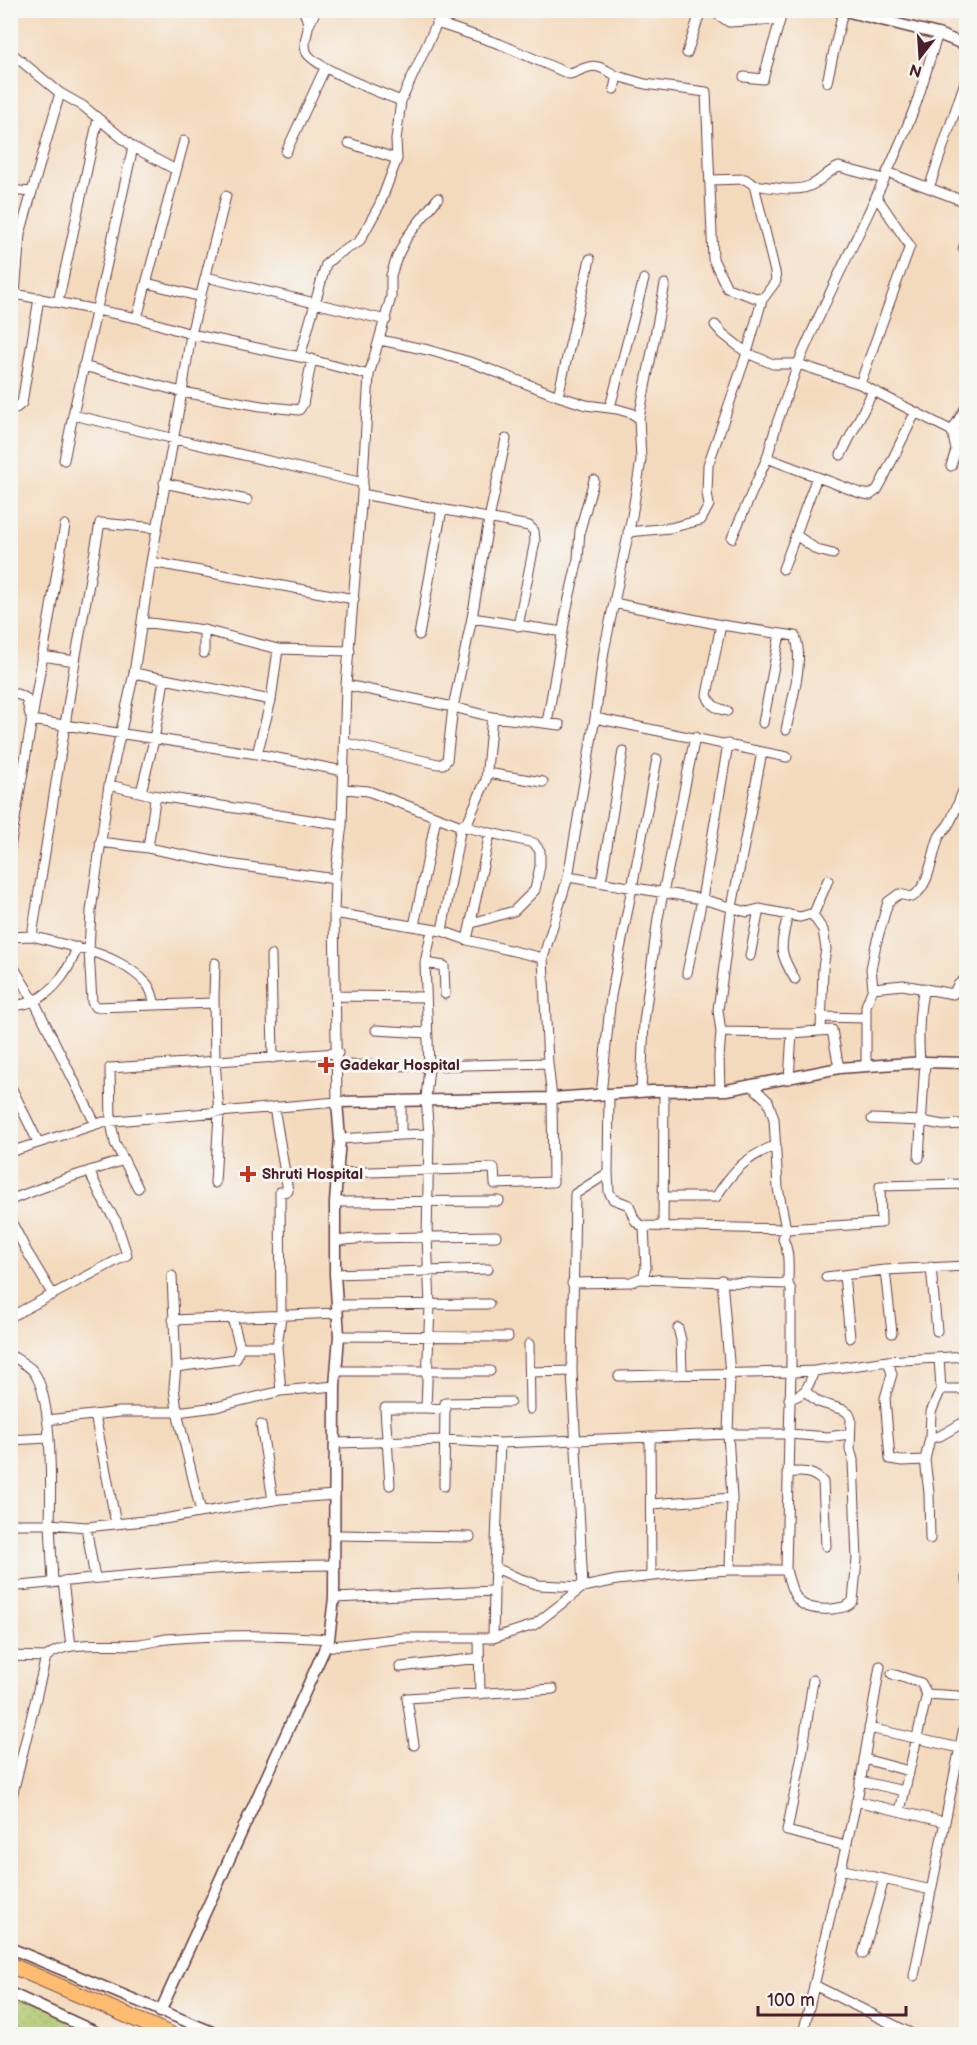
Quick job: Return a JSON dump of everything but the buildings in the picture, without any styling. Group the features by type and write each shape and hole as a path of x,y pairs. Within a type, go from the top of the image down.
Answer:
{"highway":[{"path":"10,1965 170,2034"}],"street":[{"path":"303,10 309,25"},
{"path":"316,10 309,25 305,48 310,59 325,68 401,101"},
{"path":"300,357 326,264 336,255 359,242 380,204 397,159 396,140 401,101 443,10"},
{"path":"687,53 701,10"},
{"path":"711,10 729,22 782,15 763,79 744,77"},
{"path":"826,82 842,11 938,34 966,45"},
{"path":"438,23 500,44 569,74 588,67 597,67 617,76 645,84 706,92 713,259 727,288 762,300"},
{"path":"732,538 767,458 798,364 916,104 938,34"},
{"path":"10,52 60,93 83,106 133,147 176,170"},
{"path":"286,152 325,68"},
{"path":"614,89 617,76"},
{"path":"929,188 966,79"},
{"path":"60,93 31,192 15,233 13,293 137,318 191,334 300,357 369,375"},
{"path":"58,302 98,119"},
{"path":"137,318 184,141"},
{"path":"349,143 397,159"},
{"path":"64,460 133,147"},
{"path":"710,180 745,178 754,185 807,187 839,167 885,175 966,202"},
{"path":"628,532 691,524 700,520 709,505 708,465 747,353 762,300 776,281 754,185"},
{"path":"10,190 31,192"},
{"path":"214,1003 94,1007 89,951 91,911 109,785 134,673 164,483 191,334 226,196"},
{"path":"860,384 910,246 876,196"},
{"path":"160,2012 327,1643 334,1598 335,1386 339,1336 335,1202 339,1139 334,913 344,789 346,685 363,494 369,375 392,297 391,274 397,257 407,237 438,198"},
{"path":"558,396 590,259"},
{"path":"206,277 386,320"},
{"path":"610,407 644,279"},
{"path":"147,283 201,297"},
{"path":"338,1173 494,1168 495,1184 553,1182 552,1098 543,958 568,877 604,651 641,460 639,418 665,284"},
{"path":"10,407 16,408 22,403 39,298"},
{"path":"715,325 747,353 773,364 798,364 860,384 966,438"},
{"path":"380,340 428,350 473,363 558,396 586,405 610,407 631,413 639,418"},
{"path":"83,366 182,392 298,410 303,404 312,360"},
{"path":"841,455 873,391"},
{"path":"951,466 956,450 952,431 966,407"},
{"path":"767,458 870,495 877,490 882,481 915,413"},
{"path":"73,415 363,483"},
{"path":"345,743 443,764 447,760 453,707 506,439"},
{"path":"783,569 817,477"},
{"path":"547,723 578,559 580,530 594,480"},
{"path":"164,483 247,500"},
{"path":"363,494 529,526 534,531 535,541 518,626"},
{"path":"419,635 442,509"},
{"path":"32,936 64,725 100,523 157,528"},
{"path":"10,848 65,525"},
{"path":"796,535 817,550 833,554"},
{"path":"151,561 354,599"},
{"path":"614,603 721,625 795,636 800,659 786,730"},
{"path":"472,618 563,632"},
{"path":"142,622 204,630 278,649 350,651"},
{"path":"721,625 707,695 715,708 727,711"},
{"path":"204,630 204,653"},
{"path":"763,723 780,634"},
{"path":"257,754 271,700 278,649"},
{"path":"42,656 75,662"},
{"path":"134,673 271,700"},
{"path":"141,792 154,740 164,680"},
{"path":"346,685 492,717 560,725"},
{"path":"10,695 17,694 26,698 31,720"},
{"path":"426,1408 430,1305 427,1237 429,1134 426,1099 429,1066 425,963 437,930 461,826 468,821 487,772 492,717"},
{"path":"595,718 787,757"},
{"path":"31,720 257,754 344,771"},
{"path":"641,1092 644,1022 658,918 695,737"},
{"path":"687,973 728,744"},
{"path":"601,882 623,751"},
{"path":"720,1090 721,1032 718,1010 732,907 762,752"},
{"path":"657,759 611,996 605,1095 609,1192 613,1199 629,1205 634,1220 644,1226 786,1229 881,1223 880,1186 966,1184"},
{"path":"487,772 543,782"},
{"path":"109,785 152,795 342,825"},
{"path":"344,789 368,791 461,826 534,843 540,852 540,866 535,890 514,911 472,923"},
{"path":"866,1066 866,1006 873,988 871,969 888,902 899,894 912,897 917,894 930,871 935,847 941,833 950,823 963,790 966,789"},
{"path":"148,848 155,800 152,795"},
{"path":"414,926 436,818"},
{"path":"467,940 490,833"},
{"path":"100,842 148,848 228,864 335,879"},
{"path":"568,877 702,899 747,912 759,909 800,917 814,913 828,880"},
{"path":"750,956 759,909"},
{"path":"334,913 437,930 467,940 543,958"},
{"path":"788,914 782,950 783,959 795,979"},
{"path":"812,914 823,930 826,949 822,1031"},
{"path":"10,937 32,936 77,947 115,960 147,984 155,1005"},
{"path":"10,1007 34,1001 57,984 72,962 77,947"},
{"path":"271,955 273,1058"},
{"path":"10,961 34,1001 95,1123"},
{"path":"214,1183 219,1113 215,1061 215,963"},
{"path":"425,963 444,966 445,994"},
{"path":"873,988 903,984 953,994 966,978"},
{"path":"919,1158 922,1062 918,1034 924,988"},
{"path":"337,996 425,997"},
{"path":"822,1017 865,1018"},
{"path":"376,1030 427,1033"},
{"path":"721,1032 792,1034 832,1030 839,1068"},
{"path":"789,1079 792,1034"},
{"path":"138,1188 115,1143 111,1122 110,1068 338,1053"},
{"path":"10,1152 95,1123 337,1102 552,1098 720,1090 839,1068 922,1062 966,1063"},
{"path":"338,1065 429,1066 548,1063"},
{"path":"10,1085 38,1142"},
{"path":"751,1085 768,1101 774,1119 778,1188 786,1229 783,1239 789,1251 791,1372 786,1570 796,1600 802,1606 816,1610 842,1608 852,1601 857,1559 853,1460 849,1434 851,1419 844,1410 818,1402 805,1391"},
{"path":"663,1227 664,1091"},
{"path":"401,1100 401,1135"},
{"path":"274,1107 288,1191 280,1192 281,1316 277,1347 281,1391"},
{"path":"872,1119 921,1121 943,1125 966,1124"},
{"path":"339,1139 429,1134"},
{"path":"663,1197 716,1197 737,1167 754,1154 776,1145"},
{"path":"10,1200 124,1160"},
{"path":"10,1317 127,1255 116,1221 89,1171"},
{"path":"584,1587 572,1371 575,1194 608,1173"},
{"path":"335,1202 499,1201"},
{"path":"10,1219 52,1295"},
{"path":"640,1279 646,1268 644,1226"},
{"path":"336,1241 365,1238 496,1236"},
{"path":"826,1277 885,1270 966,1266"},
{"path":"931,1268 937,1331"},
{"path":"336,1274 488,1269"},
{"path":"885,1270 892,1333"},
{"path":"844,1275 850,1338"},
{"path":"172,1276 176,1367 174,1387 177,1412 201,1512"},
{"path":"572,1283 631,1282 640,1279 789,1284"},
{"path":"722,1281 730,1374 728,1434 732,1498 730,1570"},
{"path":"173,1320 281,1316 338,1309 489,1304"},
{"path":"176,1367 236,1359 240,1347 232,1318"},
{"path":"678,1328 681,1340 682,1373"},
{"path":"339,1336 508,1337"},
{"path":"529,1344 531,1409"},
{"path":"240,1347 277,1347"},
{"path":"10,1355 33,1370 40,1383 46,1409 50,1524 58,1582 71,1646"},
{"path":"619,1376 814,1371 888,1361 966,1356"},
{"path":"930,1539 929,1492 925,1460 930,1438 931,1412 941,1389 939,1358"},
{"path":"888,1361 892,1374 885,1398 890,1459 925,1460"},
{"path":"337,1371 490,1371"},
{"path":"530,1372 572,1371"},
{"path":"789,1399 805,1391 814,1371"},
{"path":"47,1420 120,1412 177,1412 216,1407 281,1391 335,1386"},
{"path":"941,1389 966,1389"},
{"path":"444,1486 446,1403 510,1402"},
{"path":"390,1485 385,1408 446,1409"},
{"path":"95,1415 116,1524"},
{"path":"930,1438 940,1436 966,1420"},
{"path":"261,1425 273,1500"},
{"path":"336,1443 387,1440 500,1443 728,1434 789,1434 828,1437 849,1434"},
{"path":"10,1440 48,1437"},
{"path":"650,1437 651,1576"},
{"path":"493,1638 500,1443"},
{"path":"787,1473 802,1471 819,1477 823,1482 826,1546"},
{"path":"10,1524 86,1527 273,1500 335,1495"},
{"path":"651,1504 732,1498"},
{"path":"86,1527 96,1578"},
{"path":"335,1535 470,1537"},
{"path":"10,1587 270,1565 334,1565"},
{"path":"496,1568 539,1585 584,1587 651,1576 730,1570 786,1570"},
{"path":"966,1575 966,1580"},
{"path":"10,1805 46,1657 54,1650 71,1646 273,1635 327,1643 403,1638 493,1638 534,1625 584,1587"},
{"path":"334,1598 494,1591"},
{"path":"479,1638 480,1694"},
{"path":"10,1656 46,1657"},
{"path":"400,1667 479,1658"},
{"path":"802,2034 856,1801 880,1666"},
{"path":"892,1674 921,1683 927,1694 900,1811"},
{"path":"813,1680 802,1755 786,1831 846,1846"},
{"path":"414,1745 407,1698 553,1689"},
{"path":"927,1694 959,1696"},
{"path":"914,1976 966,1717"},
{"path":"869,1728 960,1748"},
{"path":"864,1759 909,1771"},
{"path":"860,1781 904,1791"},
{"path":"856,1801 945,1822"},
{"path":"840,1869 931,1890"},
{"path":"863,1954 884,1879"},
{"path":"10,1948 217,2034"},
{"path":"814,1985 912,2034"},
{"path":"10,1994 98,2034"}],"green space":[{"path":"11,1989 121,2034 11,2034"}],"place":[{"name":"Gadekar Hospital","path":"326,1065"},
{"name":"Shruti Hospital","path":"248,1174"}]}
